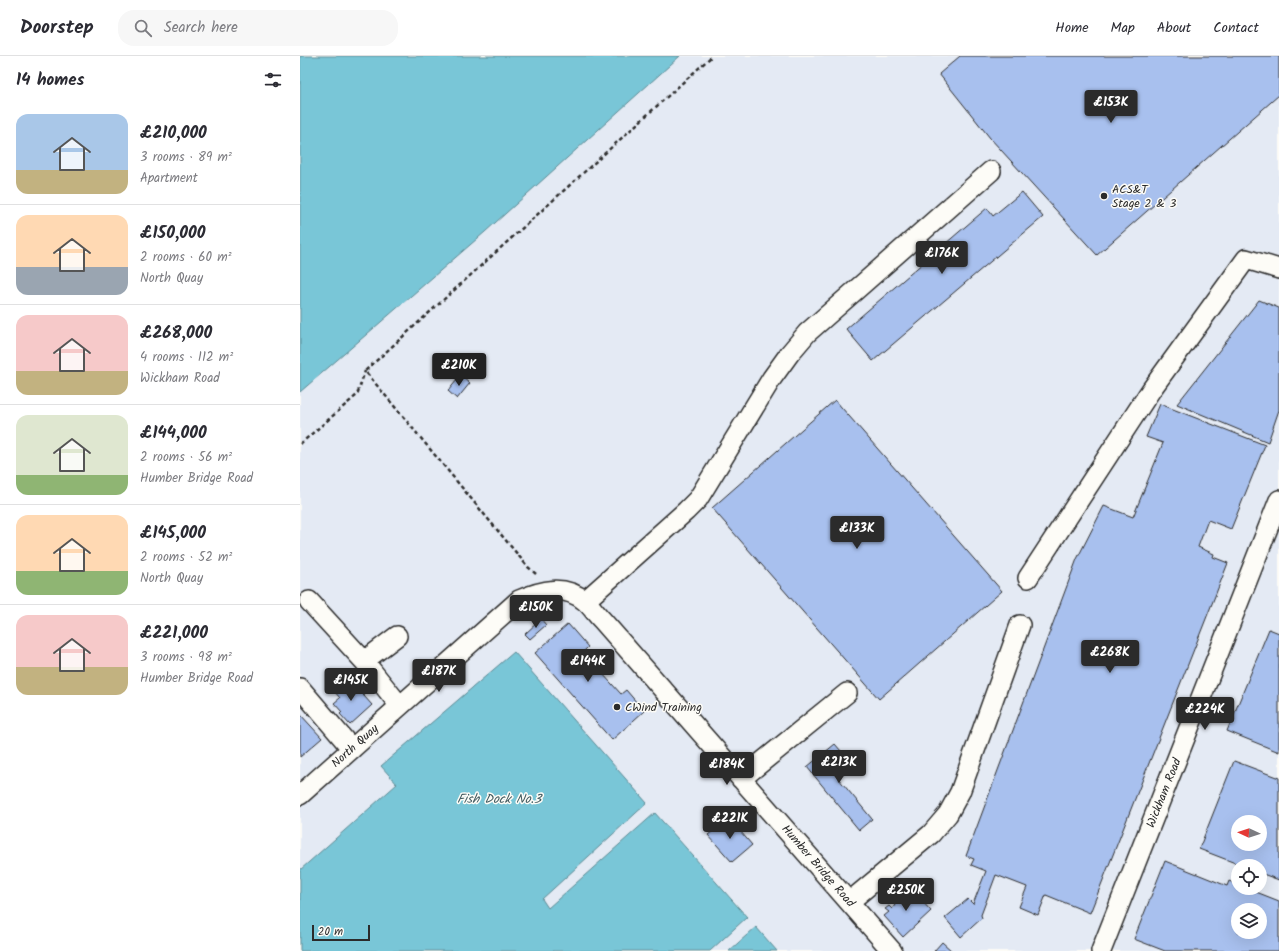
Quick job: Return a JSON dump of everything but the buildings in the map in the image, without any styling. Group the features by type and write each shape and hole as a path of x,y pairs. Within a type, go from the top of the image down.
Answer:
{"street":[{"path":"585,601 698,499 772,378 807,333 991,171"},
{"path":"1028,578 1151,390 1246,259 1279,269"},
{"name":"Wickham Road","path":"1101,951 1279,500"},
{"name":"North Quay","path":"300,795 520,600 536,593 554,590 572,593 585,601"},
{"path":"309,601 364,661 400,706"},
{"name":"Humber Bridge Road","path":"585,601 892,951"},
{"path":"849,902 931,834 948,814 960,792 1020,625"},
{"path":"364,661 397,636"},
{"path":"300,688 352,749"},
{"path":"741,779 847,693"}],"path":[{"path":"300,444 357,395 365,371 712,56"},
{"path":"365,371 528,566 554,590"}],"shaded area":[{"path":"680,56 1279,56 1279,951 777,951 756,927 729,951 710,951 747,916 655,813 548,908 541,899 647,803 381,766 397,784 300,870 300,392 485,232"}],"water":[{"path":"300,56 680,56 485,232 300,392"},
{"name":"Fish Dock No.3","path":"514,652 647,803 542,899 548,908 655,813 747,917 710,951 300,951 300,870 397,784 381,766"},
{"path":"756,927 777,951 729,951"}],"place":[{"name":"ACS&T Stage 2 & 3","path":"1104,196"},
{"name":"CWind Training","path":"617,707"}]}
